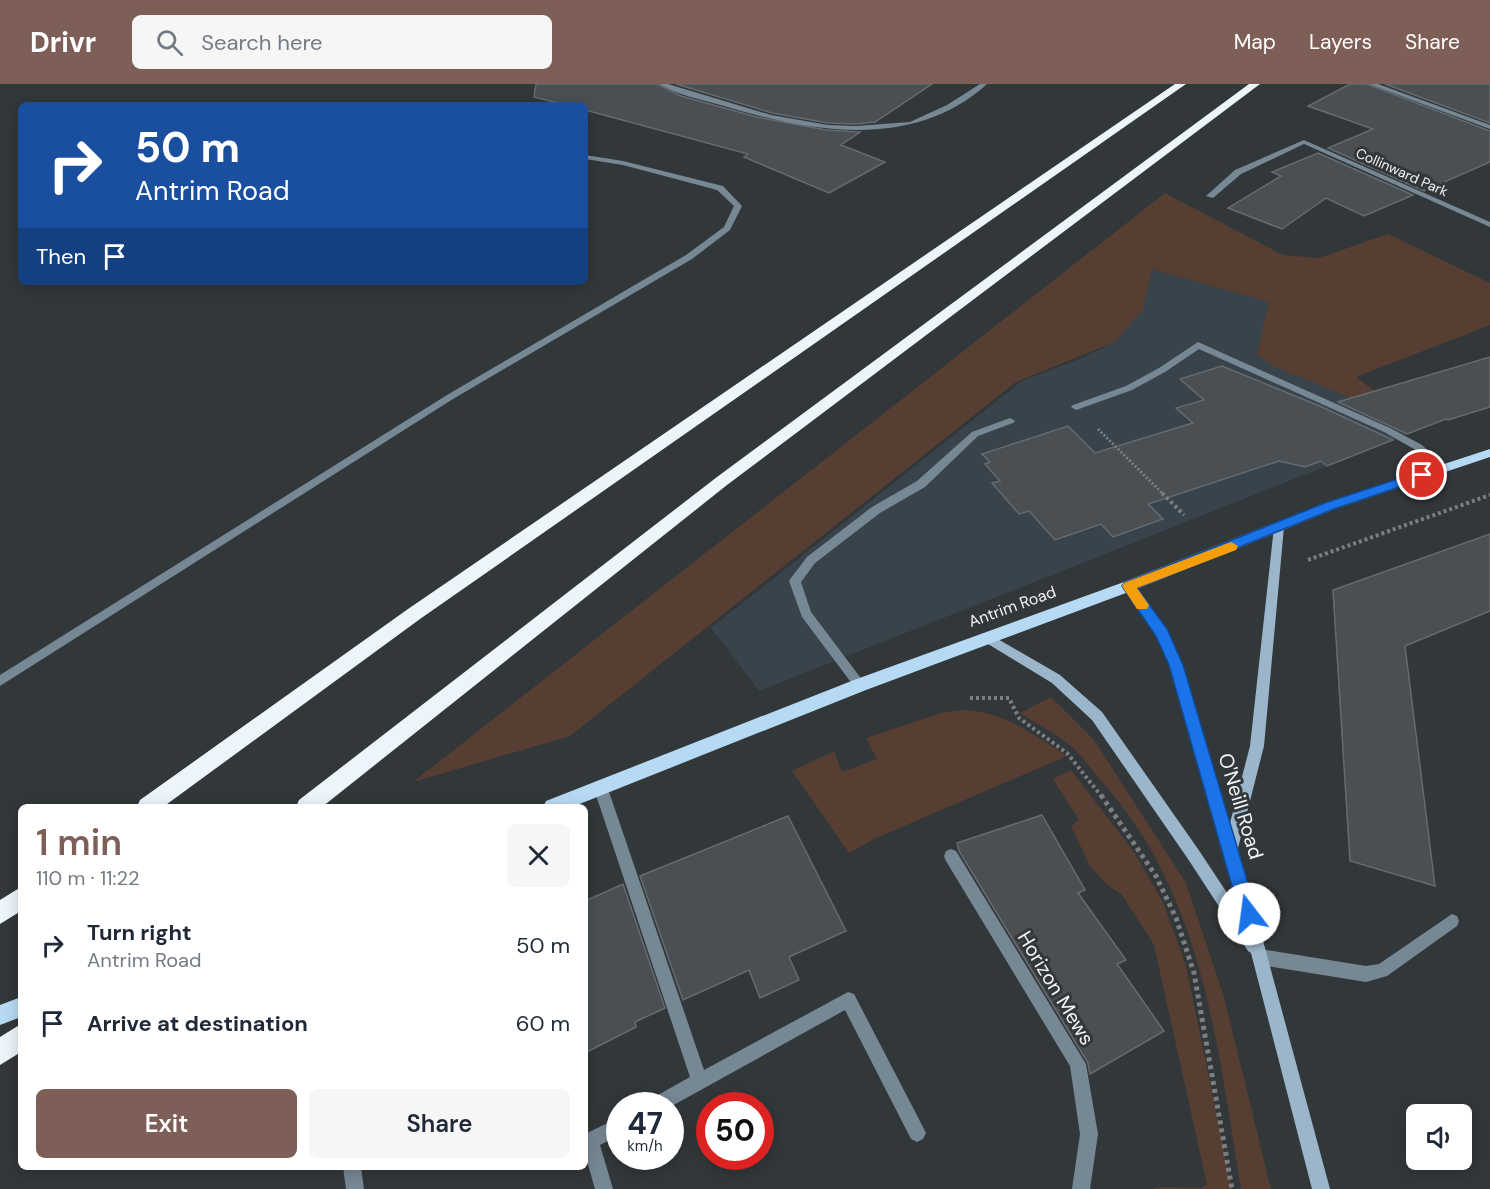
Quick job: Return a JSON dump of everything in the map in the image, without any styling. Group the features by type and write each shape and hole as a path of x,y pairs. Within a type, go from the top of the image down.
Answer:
{"highway":[{"path":"151,804 423,607 1180,84"},
{"path":"310,804 722,481 1255,84"},
{"path":"0,913 18,900"},
{"path":"0,1053 18,1038"}],"main road":[{"name":"Antrim Road","path":"560,804 860,685 1129,586 1329,506 1489,454"},
{"path":"1231,849 1257,746 1279,527"},
{"name":"O'Neill Road","path":"1129,586 1162,633 1176,665 1231,849 1321,1189"},
{"path":"987,639 1056,679 1097,716 1180,835 1260,957"},
{"path":"0,1015 18,1008"}],"street":[{"path":"662,84 766,116 814,126 867,129 910,124 962,100 984,84"},
{"path":"1372,84 1490,127"},
{"name":"Collinward Park","path":"1210,196 1238,172 1304,142 1490,225"},
{"path":"0,681 450,397 689,257 727,228 738,206 720,188 623,163 588,157"},
{"path":"1076,407 1129,388 1162,370 1198,345 1387,430 1418,447 1442,468"},
{"path":"860,685 806,614 795,581 811,560 876,510 921,484 975,434 1010,421"},
{"path":"601,789 700,1081"},
{"name":"Horizon Mews","path":"951,856 1078,1064 1089,1134 1081,1189"},
{"path":"1260,957 1366,974 1382,971 1452,921"},
{"path":"680,1092 848,1000 917,1133"},
{"path":"604,1189 590,1141 606,1132"},
{"path":"352,1170 355,1189"}],"path":[{"path":"1076,407 1185,515"},
{"path":"1308,560 1490,495"},
{"path":"970,698 1009,698 1019,718 1067,753 1112,809 1156,876 1176,918 1194,973 1232,1189"}],"shaded area":[{"path":"1165,193 1283,255 1319,258 1388,234 1490,283 1490,325 1356,377 1423,428 1271,365 1257,354 1269,302 1152,269 1143,309 1115,342 1016,382 570,736 413,782"},
{"path":"1152,269 1270,302 1257,353 1423,428 759,691 711,628 1022,381 1082,358 1115,342 1143,304"},
{"path":"1051,697 1094,740 1186,883 1224,997 1271,1189 1241,1189 1224,1081 1201,975 1185,924 1164,874 1137,827 1079,753 1020,713"},
{"path":"963,710 978,711 1005,719 1067,756 874,839 849,853 792,771 834,751 842,772 877,759 866,738 941,713"},
{"path":"1071,770 1134,852 1163,902 1186,966 1232,1189 1153,1189 1159,1187 1201,1188 1207,1185 1154,945 1122,895 1105,883 1090,866 1071,826 1079,820 1053,779"}],"building":[{"path":"536,84 657,84 681,96 757,117 826,130 860,132 841,145 885,162 829,193 744,157 748,154 588,111 588,102 554,102 534,97"},
{"path":"676,84 932,84 875,122 856,124 828,123 772,113"},
{"path":"1350,84 1367,84 1490,131 1490,162 1424,191 1328,148 1373,129 1308,106"},
{"path":"1385,84 1490,84 1490,123"},
{"path":"1318,153 1413,195 1364,216 1326,198 1282,229 1228,208 1281,176 1272,172"},
{"path":"1490,357 1490,407 1446,419 1407,434 1338,402"},
{"path":"1222,366 1322,407 1393,440 1327,466 1321,461 1305,467 1279,461 1148,504 1163,519 1113,537 1101,524 1055,540 1029,511 1019,514 992,483 1000,481 985,464 990,462 982,454 1068,426 1095,453 1193,423 1176,408 1204,400 1180,379"},
{"path":"1490,534 1490,611 1405,646 1435,886 1350,861 1333,590"},
{"path":"1042,815 1085,890 1078,893 1126,960 1117,964 1164,1031 1090,1074 1088,1063 959,851 957,843"},
{"path":"788,816 846,931 789,957 799,980 760,998 749,970 683,1000 640,876"},
{"path":"623,884 665,1008 635,1022 636,1027 588,1051 588,900"}],"slow traffic":[{"path":"1142,605 1129,586 1231,546"}],"route":[{"path":"1249,914 1176,665 1162,633 1129,586 1329,506 1422,475"}]}
